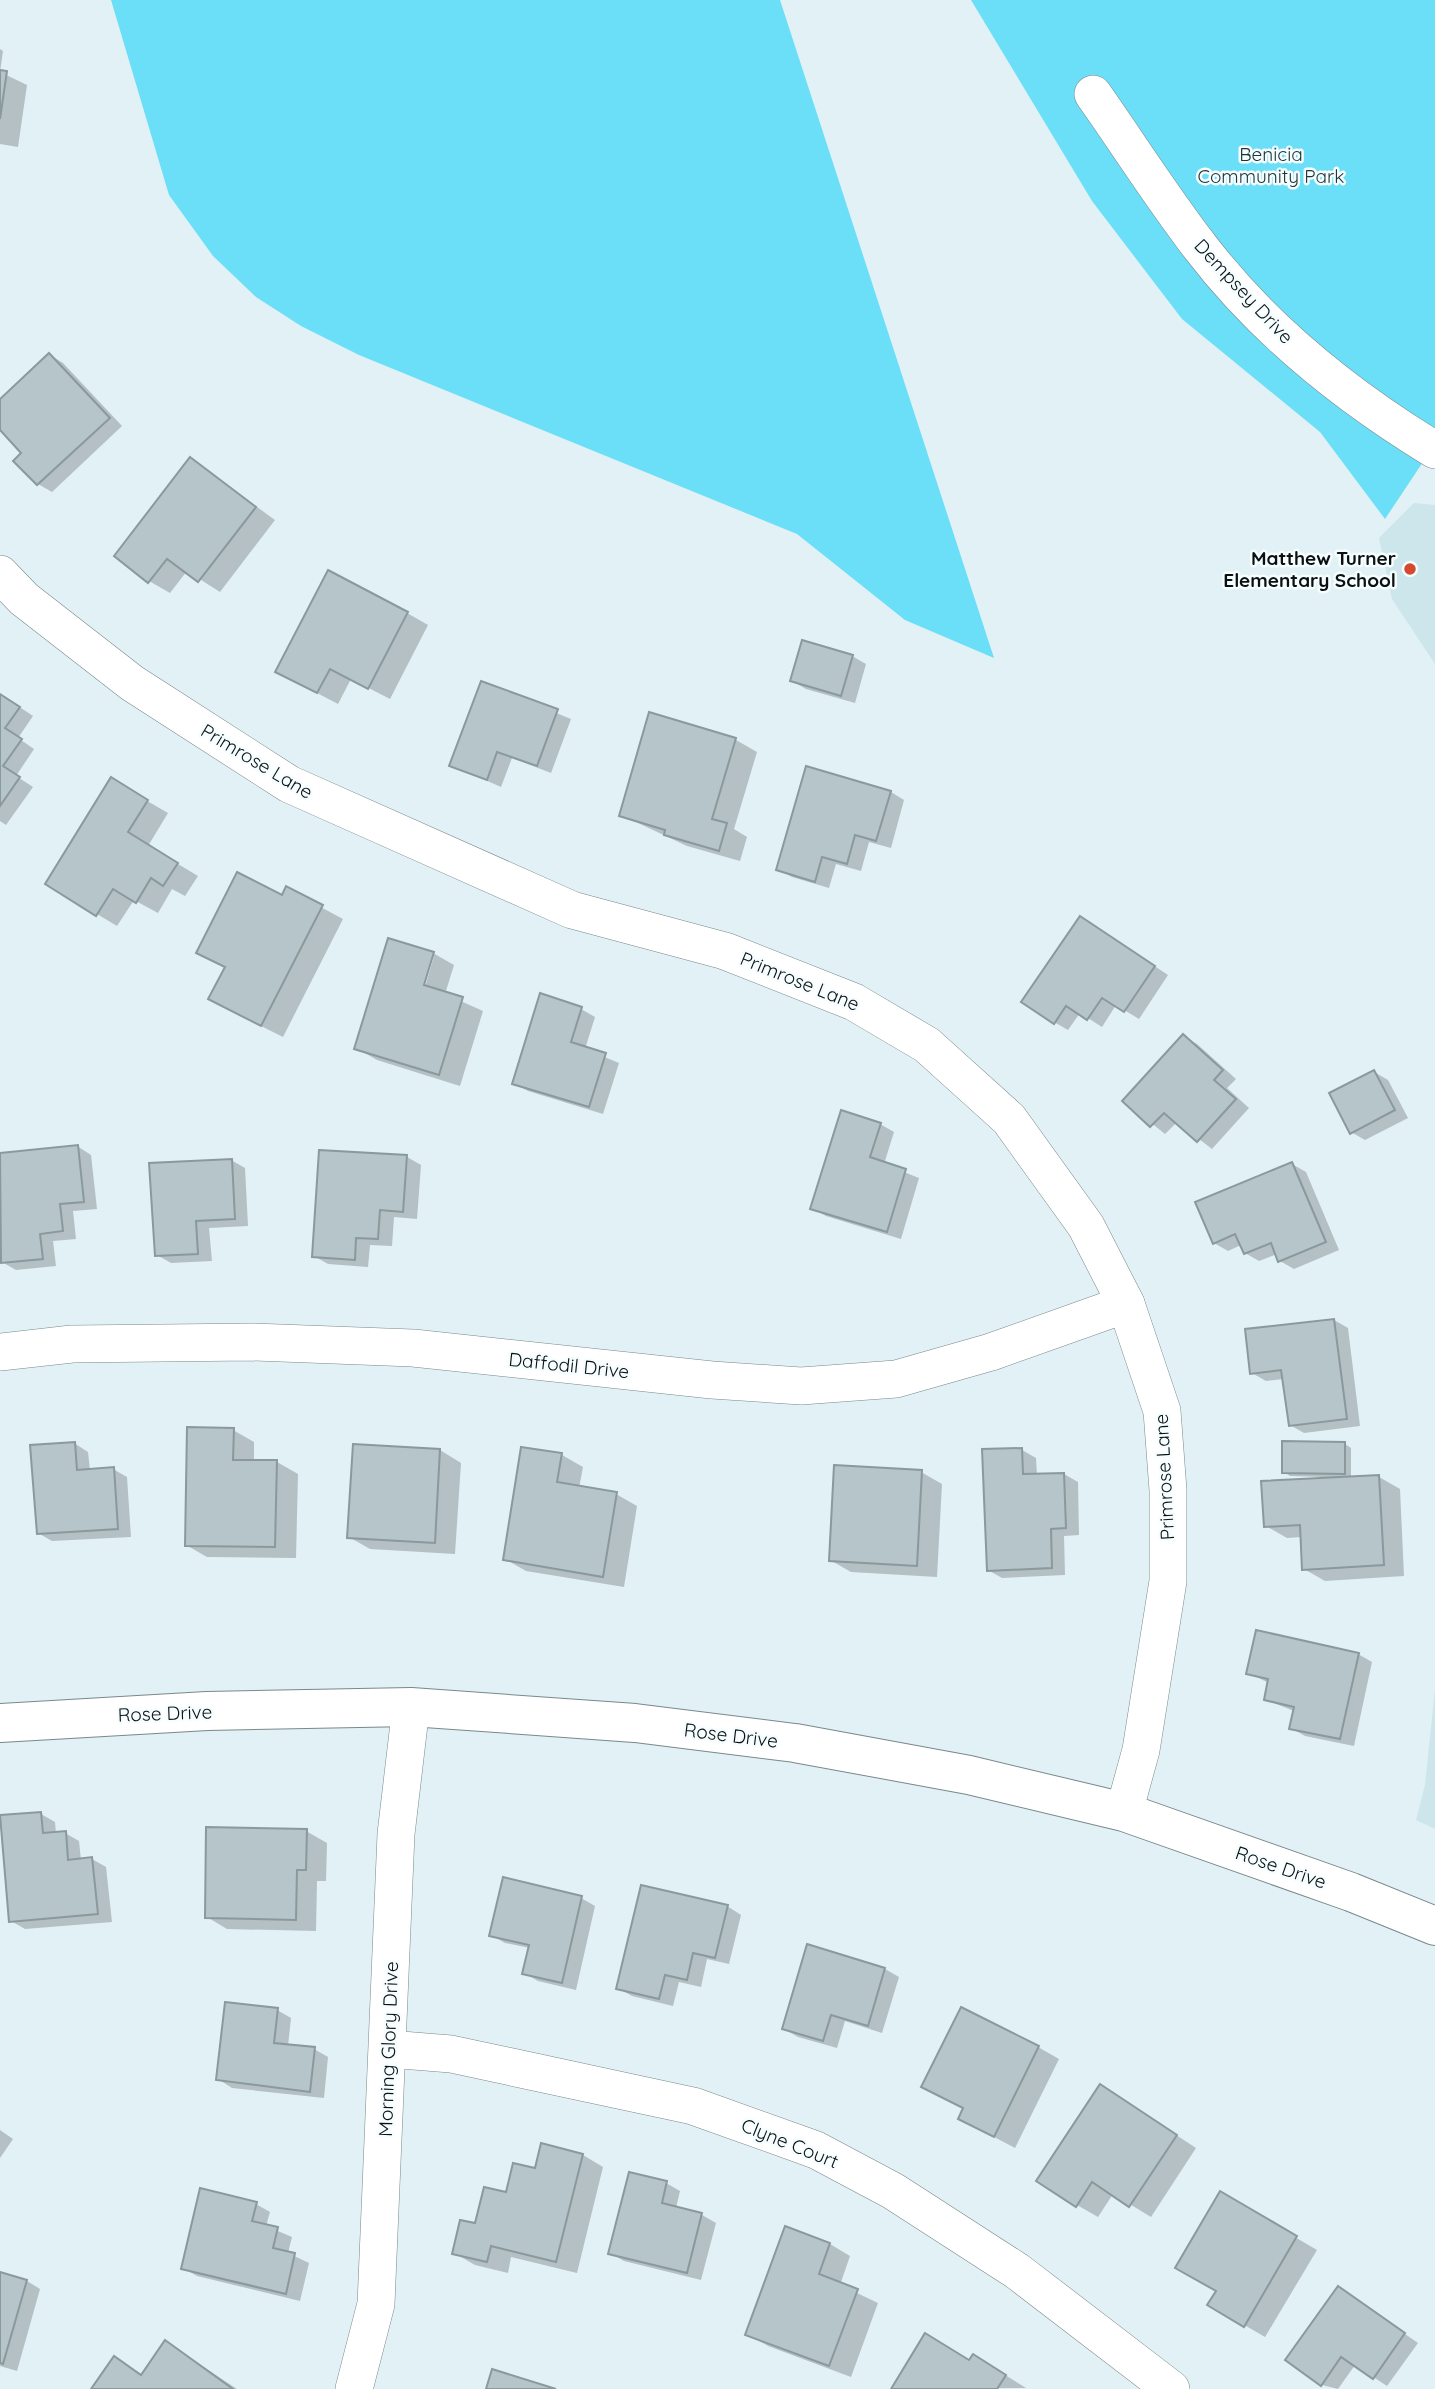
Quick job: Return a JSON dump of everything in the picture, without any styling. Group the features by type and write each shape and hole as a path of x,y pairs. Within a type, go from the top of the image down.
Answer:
{"main road":[{"name":"Rose Drive","path":"0,1723 207,1711 411,1707 635,1723 795,1743 969,1775 1124,1812 1351,1892 1435,1926"}],"street":[{"name":"Dempsey Drive","path":"1093,94 1202,249 1277,331 1387,421 1435,450"},
{"name":"Primrose Lane","path":"0,574 24,599 132,683 289,785 572,910 725,951 855,1002 927,1045 1009,1119 1086,1226 1126,1304 1162,1411 1168,1490 1168,1581 1140,1750 1124,1812"},
{"name":"Daffodil Drive","path":"0,1352 86,1344 253,1342 413,1348 712,1380 801,1386 896,1379 991,1352 1126,1304"},
{"name":"Morning Glory Drive","path":"354,2389 376,2304 389,2049 396,1834 411,1707"},
{"name":"Clyne Court","path":"389,2049 451,2054 693,2106 816,2150 893,2191 1017,2271 1171,2389"}],"shaded area":[{"name":"Matthew Turner Elementary School","path":"1414,503 1435,505 1435,664 1392,599 1379,538"},
{"path":"1435,1689 1435,1829 1416,1820 1425,1785"}],"green space":[{"path":"111,0 780,0 994,658 905,620 797,534 359,355 301,326 256,297 213,256 169,195"},
{"name":"Benicia Community Park","path":"971,0 1435,0 1435,444 1385,519 1320,432 1182,319 1092,201"}],"building":[{"path":"0,70 7,71 0,119"},
{"path":"49,353 110,418 37,485 13,461 21,453 0,430 0,399"},
{"path":"190,457 256,507 198,582 167,559 148,583 114,556"},
{"path":"328,570 408,612 368,689 330,669 317,693 275,672"},
{"path":"802,640 853,655 841,696 790,681"},
{"path":"481,681 558,709 537,766 497,752 487,780 449,766"},
{"path":"0,694 20,707 5,728 22,739 3,766 20,777 0,806"},
{"path":"649,712 736,738 712,819 727,823 719,851 664,835 665,830 619,816"},
{"path":"806,766 891,791 876,841 855,835 847,864 822,857 815,882 776,870"},
{"path":"111,777 148,800 128,832 178,863 163,886 151,878 136,903 113,889 96,916 45,884"},
{"path":"237,872 282,895 286,886 323,905 261,1026 208,999 225,967 196,953"},
{"path":"1080,916 1155,966 1124,1012 1102,998 1087,1020 1066,1006 1054,1024 1021,1002"},
{"path":"388,938 434,952 424,985 463,997 439,1075 354,1049"},
{"path":"540,993 582,1007 571,1042 606,1053 589,1107 512,1084"},
{"path":"1183,1034 1223,1070 1214,1080 1236,1099 1197,1142 1164,1113 1150,1127 1122,1101"},
{"path":"1374,1070 1395,1110 1350,1134 1329,1093"},
{"path":"841,1110 881,1123 870,1157 906,1169 887,1232 810,1209"},
{"path":"78,1145 84,1202 60,1204 63,1231 40,1234 43,1259 1,1263 0,1153"},
{"path":"319,1150 407,1155 403,1212 380,1210 378,1239 356,1238 355,1260 312,1257"},
{"path":"232,1159 235,1219 196,1221 198,1254 155,1256 149,1163"},
{"path":"1292,1162 1326,1242 1278,1262 1271,1243 1244,1254 1235,1234 1213,1244 1195,1202"},
{"path":"1334,1319 1347,1419 1289,1426 1281,1370 1250,1374 1245,1329"},
{"path":"187,1427 234,1428 233,1460 277,1460 275,1547 185,1546"},
{"path":"1282,1441 1345,1442 1345,1474 1282,1473"},
{"path":"75,1442 77,1470 114,1467 118,1529 37,1534 30,1445"},
{"path":"353,1444 440,1449 435,1543 347,1538"},
{"path":"521,1447 562,1453 557,1482 617,1492 603,1577 503,1560"},
{"path":"1022,1448 1023,1474 1064,1473 1066,1528 1051,1529 1052,1568 987,1571 982,1449"},
{"path":"834,1465 922,1470 917,1566 829,1561"},
{"path":"1379,1475 1384,1565 1302,1570 1300,1525 1264,1527 1261,1481"},
{"path":"1256,1630 1359,1653 1340,1739 1289,1729 1294,1707 1264,1700 1268,1679 1246,1674"},
{"path":"41,1812 43,1833 66,1831 68,1860 92,1857 98,1914 9,1922 0,1815"},
{"path":"206,1827 307,1829 306,1870 297,1870 296,1920 205,1918"},
{"path":"503,1877 582,1896 562,1983 522,1974 529,1945 489,1936"},
{"path":"641,1885 728,1905 715,1958 693,1953 687,1980 665,1975 659,1999 616,1989"},
{"path":"807,1944 885,1968 868,2026 831,2015 823,2041 782,2029"},
{"path":"225,2002 278,2008 274,2043 315,2047 310,2092 216,2080"},
{"path":"961,2007 1039,2046 994,2137 958,2119 963,2108 921,2087"},
{"path":"1100,2084 1177,2135 1129,2207 1092,2182 1076,2207 1036,2181"},
{"path":"541,2143 583,2154 556,2262 491,2246 487,2262 452,2254 460,2220 475,2223 484,2187 506,2192 513,2163 535,2168"},
{"path":"629,2172 667,2181 662,2203 702,2213 687,2273 608,2254"},
{"path":"200,2188 257,2202 252,2221 278,2227 273,2248 295,2253 286,2294 181,2269"},
{"path":"1220,2191 1297,2236 1244,2327 1207,2305 1216,2291 1175,2268"},
{"path":"785,2226 830,2243 819,2274 858,2289 829,2366 745,2335"},
{"path":"0,2272 27,2280 3,2364 0,2363"},
{"path":"1338,2286 1405,2333 1373,2379 1341,2357 1321,2386 1285,2360"},
{"path":"925,2333 969,2360 973,2354 1006,2375 997,2389 891,2389"},
{"path":"165,2340 233,2389 91,2389 114,2356 141,2375"},
{"path":"492,2369 556,2389 486,2389"}],"place":[{"name":"Matthew Turner Elementary School","path":"1410,569"}]}
